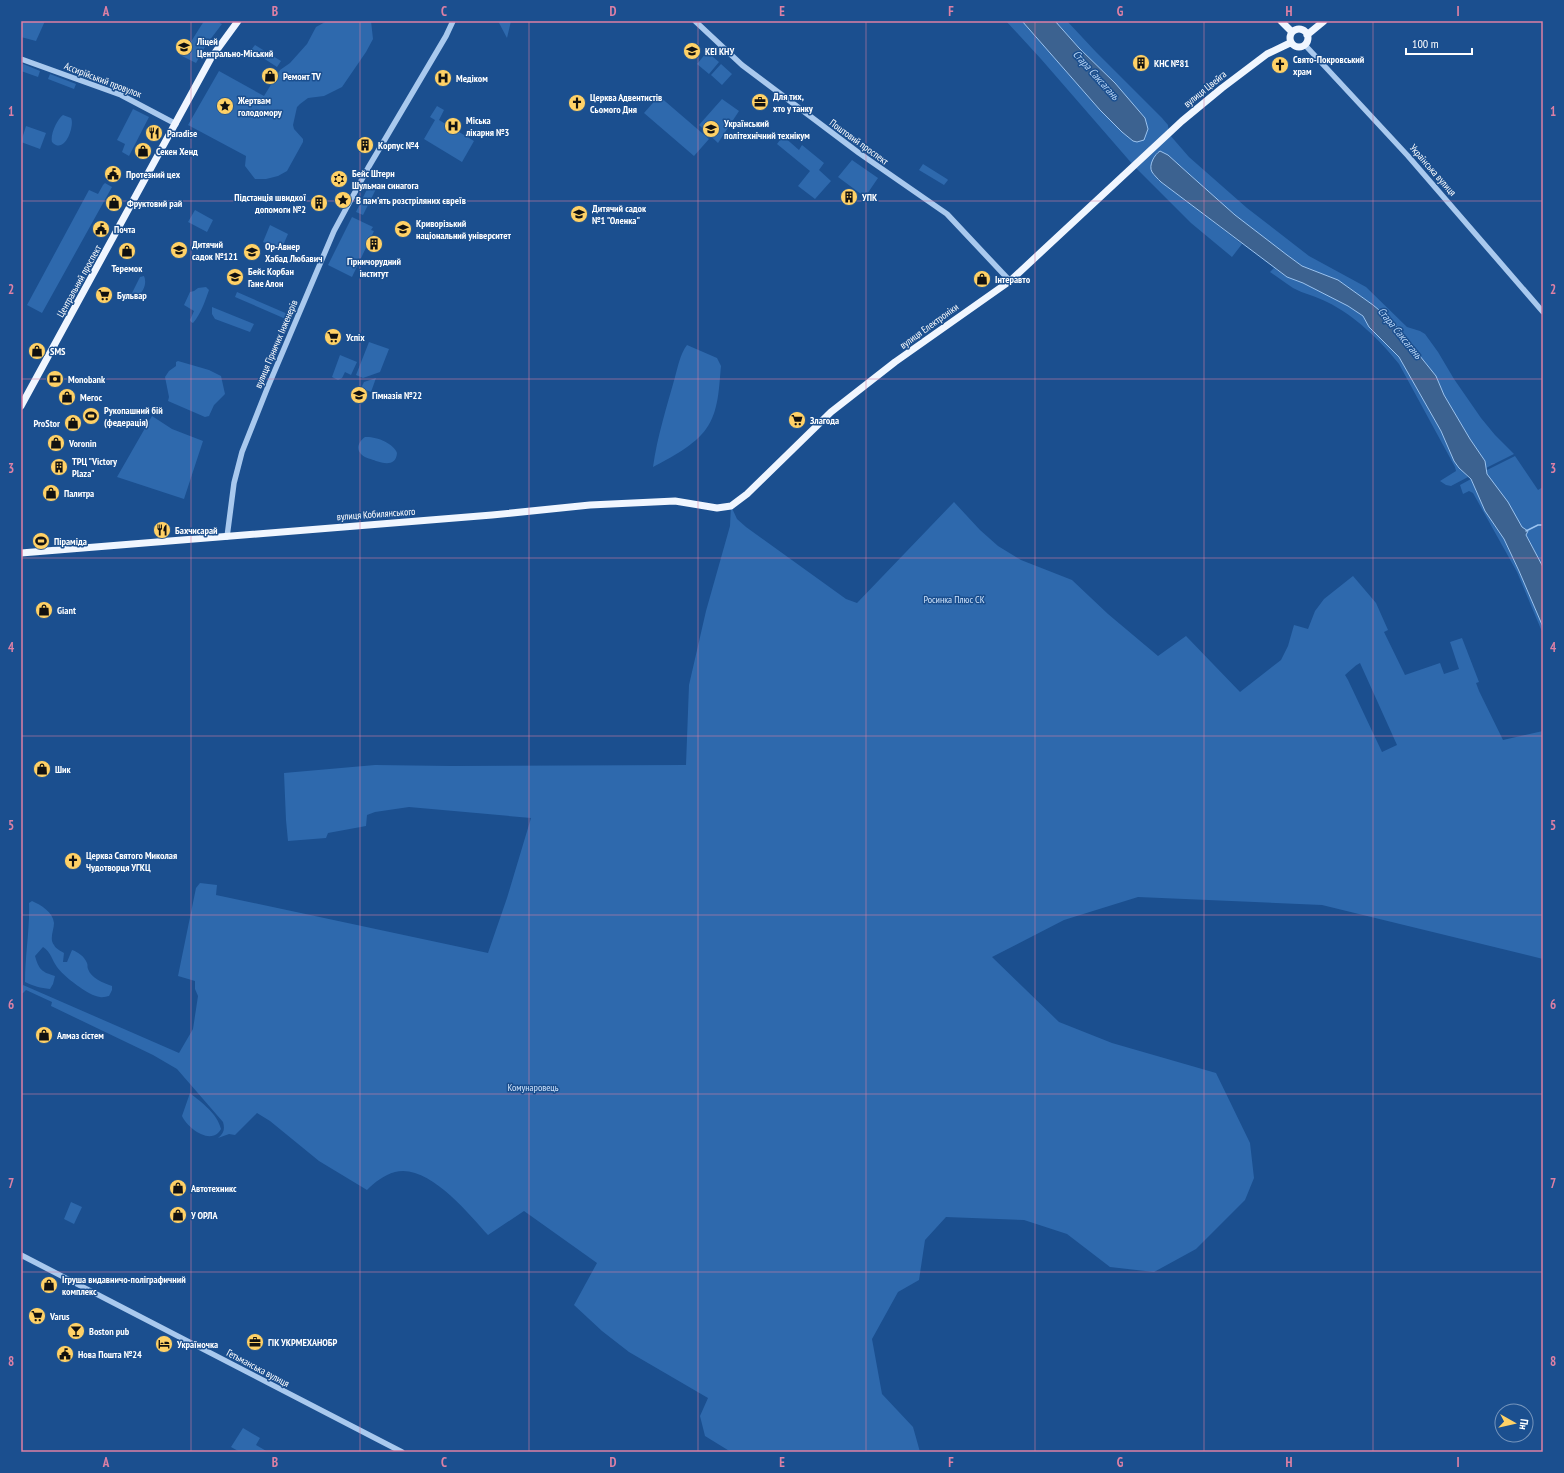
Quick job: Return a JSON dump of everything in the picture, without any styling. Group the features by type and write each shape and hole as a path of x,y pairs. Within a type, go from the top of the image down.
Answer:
{"main road":[{"name":"Центральний проспект","path":"21,406 211,58 238,21"},
{"path":"1281,21 1292,32"},
{"path":"1307,35 1324,21"},
{"path":"1296,29 1304,31 1307,35 1308,40 1305,45 1297,48 1290,43 1289,36 1296,29"},
{"name":"вулиця Цвейга","path":"1139,161 1182,121 1222,88 1267,54 1290,43"},
{"name":"вулиця Електроніки","path":"731,506 747,494 831,412 895,362 1010,280 1139,161"},
{"name":"вулиця Кобилянського","path":"21,552 227,537 492,515 590,505 675,501 717,508 731,506"}],"street":[{"name":"вулиця Гірничих Інженерів","path":"227,537 234,482 240,458 267,389 334,231 368,168 453,21"},
{"name":"Поштовий проспект","path":"695,21 742,65 859,153 947,214 1010,280"},
{"name":"Українська вулиця","path":"1305,45 1408,156 1543,312"},
{"name":"Ассирійський провулок","path":"21,59 121,96 176,124"},
{"name":"Гетьманська вулиця","path":"21,1255 402,1452"}],"green space":[{"path":"21,21 45,21 36,41 21,37"},
{"path":"204,21 216,21 222,24 206,45 196,63 182,56"},
{"path":"327,21 371,21 373,39 342,87 324,96 308,98 297,107 293,125 294,129 303,139 303,142 287,171 278,176 266,179 255,179 245,166 246,156 188,125 219,71 264,96 280,70 290,63 307,44 316,27"},
{"path":"498,21 511,21 507,38"},
{"path":"1006,21 1022,21 1100,110 1122,132 1143,140 1148,129 1145,118 1055,21 1067,21 1162,118 1168,125 1169,134 1189,157 1247,208 1309,256 1366,287 1407,327 1425,334 1481,418 1514,454 1486,468 1485,461 1444,395 1436,376 1391,320 1338,280 1302,266 1235,215 1168,155 1160,151 1154,157 1151,164 1152,172 1155,176 1242,244 1232,257 1191,223 1134,166"},
{"path":"255,45 281,61 277,67 251,50"},
{"path":"707,52 719,62 709,74 697,64"},
{"path":"21,63 40,71 38,77 21,71"},
{"path":"721,64 732,74 722,85 711,75"},
{"path":"50,74 76,84 74,89 48,79"},
{"path":"659,96 709,139 694,156 644,113"},
{"path":"722,99 739,111 718,143 699,125"},
{"path":"437,106 444,110 439,120 474,141 462,162 424,139 435,120 430,117"},
{"path":"133,109 149,117 129,156 122,152 125,144 117,140"},
{"path":"63,115 71,118 72,127 65,142 61,145 57,145 52,142 52,135 56,123"},
{"path":"26,126 46,133 40,149 21,142"},
{"path":"783,136 799,150 802,145 824,163 819,170 831,181 815,199 798,186 810,171 777,144"},
{"path":"852,160 878,178 865,197 838,177"},
{"path":"923,164 948,180 944,185 919,170"},
{"path":"105,183 112,187 42,313 27,305 89,190 98,194"},
{"path":"369,185 376,189 363,215 356,212"},
{"path":"195,210 213,220 207,232 188,222"},
{"path":"352,217 373,227 371,230 374,231 352,277 328,265"},
{"path":"270,225 288,234 281,250 263,242"},
{"path":"1274,268 1287,277 1303,283 1348,306 1363,316 1370,327 1399,357 1441,431 1454,461 1468,477 1451,486 1440,481 1456,471 1455,467 1399,364 1384,346 1357,321 1337,307 1293,288 1270,272"},
{"path":"144,276 145,284 142,292 138,296 132,296 140,277"},
{"path":"206,287 209,290 206,299 201,312 193,323 190,320 194,311 184,305 190,292 198,288"},
{"path":"237,292 290,315 288,320 235,297"},
{"path":"212,307 254,324 250,332 215,319 212,314"},
{"path":"369,342 389,349 380,372 363,378 356,375"},
{"path":"687,345 717,358 721,366 719,390 714,415 701,435 682,451 653,467 657,444 666,410 680,361"},
{"path":"340,355 357,362 351,375 345,372 342,378 338,380 332,377"},
{"path":"178,361 209,370 221,376 225,394 214,405 209,416 205,417 168,401 169,397 165,377 169,371 176,366 176,362"},
{"path":"376,378 371,392 361,388 364,382"},
{"path":"152,416 172,429 203,441 184,499 117,477"},
{"path":"365,437 379,439 392,446 397,453 395,460 390,463 383,463 363,456 358,448 361,441"},
{"path":"1515,456 1538,490 1543,487 1543,567 1526,535 1527,531 1522,527 1487,474 1487,470"},
{"path":"1471,479 1485,511 1504,539 1519,571 1543,627 1543,634 1517,572 1473,493 1469,491 1463,494 1460,485"},
{"path":"954,502 980,530 998,546 1021,560 1072,580 1108,614 1158,656 1186,636 1240,692 1281,660 1288,646 1294,625 1308,629 1315,611 1324,599 1353,576 1376,603 1388,630 1384,632 1405,675 1440,663 1444,674 1459,669 1450,642 1462,638 1479,682 1476,683 1479,691 1503,740 1543,731 1543,959 1322,905 1138,897 1064,920 992,957 1059,1022 1112,1043 1216,1073 1250,1143 1254,1178 1245,1200 1196,1249 1154,1272 1110,1267 1067,1234 1024,1220 946,1217 925,1240 919,1280 898,1292 872,1339 882,1394 913,1427 920,1452 731,1452 705,1436 700,1416 708,1398 629,1352 602,1331 574,1305 597,1263 524,1211 488,1235 447,1192 434,1182 421,1175 408,1171 395,1172 380,1179 367,1190 319,1161 270,1121 257,1113 235,1135 229,1134 218,1138 224,1131 223,1122 177,1069 153,1055 51,1006 52,1002 26,990 22,993 23,985 179,1053 193,1029 198,996 195,989 195,981 178,976 196,888 200,883 217,885 216,895 488,953 507,898 531,818 409,807 375,812 367,815 366,826 328,833 326,838 288,841 284,773 375,765 686,765 689,685 706,611 730,526 731,506 737,519 746,527 846,599 857,603","holes":["1360,663 1397,745 1382,752 1345,675"]},
{"path":"32,901 43,907 51,915 54,923 52,940 56,948 64,953 63,962 67,962 72,950 81,955 86,961 88,969 95,978 112,986 109,996 95,996 77,985 60,971 50,954 43,947 35,956 42,970 55,976 53,984 50,989 37,987 25,982 29,903"},
{"path":"190,1093 213,1113 221,1129 217,1134 206,1136 200,1134 185,1121 182,1116"},
{"path":"71,1202 82,1207 74,1224 64,1219"},
{"path":"243,1428 260,1438 256,1445 268,1452 240,1452 231,1447"}],"water":[{"name":"Стара Саксагань","path":"1022,21 1055,21 1079,48 1115,83 1145,118 1148,129 1144,140 1137,142 1133,141 1122,132 1100,110"},
{"name":"Стара Саксагань","path":"1160,151 1168,155 1235,215 1302,266 1338,280 1391,320 1436,376 1444,395 1485,461 1487,474 1508,502 1522,527 1528,531 1526,535 1543,567 1543,627 1504,539 1485,511 1471,479 1454,461 1441,431 1399,357 1369,327 1363,316 1348,306 1303,283 1287,277 1161,182 1151,169 1151,163 1154,157"}],"waterway":[{"path":"1526,531 1538,525 1543,525"}],"place":[{"name":"Ліцей Центрально-Міський","path":"184,47"},
{"name":"КЕІ КНУ","path":"692,51"},
{"name":"КНС №81","path":"1141,63"},
{"name":"Свято-Покровський храм","path":"1280,65"},
{"name":"Ремонт TV","path":"270,76"},
{"name":"Медіком","path":"443,78"},
{"name":"Для тих, хто у танку","path":"760,102"},
{"name":"Церква Адвентистів Сьомого Дня","path":"577,103"},
{"name":"Жертвам голодомору","path":"225,106"},
{"name":"Міська лікарня №3","path":"453,126"},
{"name":"Український політехнічний технікум","path":"711,129"},
{"name":"Paradise","path":"154,133"},
{"name":"Корпус №4","path":"365,145"},
{"name":"Секен Хенд","path":"143,151"},
{"name":"Протезний цех","path":"113,174"},
{"name":"Бейс Штерн Шульман синагога","path":"339,179"},
{"name":"УПК","path":"849,197"},
{"name":"В пам'ять розстріляних євреїв","path":"343,200"},
{"name":"Фруктовий рай","path":"114,203"},
{"name":"Підстанція швидкої допомоги №2","path":"319,203"},
{"name":"Дитячий садок №1 \"Оленка\"","path":"579,214"},
{"name":"Почта","path":"101,229"},
{"name":"Криворізький національний університет","path":"403,229"},
{"name":"Гірничорудний інститут","path":"374,244"},
{"name":"Дитячий садок №121","path":"179,250"},
{"name":"Теремок","path":"127,251"},
{"name":"Ор-Авнер Хабад Любавич","path":"252,252"},
{"name":"Бейс Корбан Гане Алон","path":"235,277"},
{"name":"Інтеравто","path":"982,279"},
{"name":"Бульвар","path":"104,295"},
{"name":"Успіх","path":"333,337"},
{"name":"SMS","path":"37,351"},
{"name":"Monobank","path":"55,379"},
{"name":"Гімназія №22","path":"359,395"},
{"name":"Мегос","path":"67,397"},
{"name":"Рукопашний бій (федерація)","path":"91,416"},
{"name":"Злагода","path":"797,420"},
{"name":"ProStor","path":"73,423"},
{"name":"Voronin","path":"56,443"},
{"name":"ТРЦ \"Victory Plaza\"","path":"59,467"},
{"name":"Палитра","path":"51,493"},
{"name":"Бахчисарай","path":"162,530"},
{"name":"Піраміда","path":"41,541"},
{"name":"Giant","path":"44,610"},
{"name":"Шик","path":"42,769"},
{"name":"Церква Святого Миколая Чудотворця УГКЦ","path":"73,861"},
{"name":"Алмаз сістем","path":"44,1035"},
{"name":"Автотехникс","path":"178,1188"},
{"name":"У ОРЛА","path":"178,1215"},
{"name":"Ігруша видавничо-поліграфичний комплекс","path":"49,1285"},
{"name":"Varus","path":"37,1316"},
{"name":"Boston pub","path":"76,1331"},
{"name":"ГІК УКРМЕХАНОБР","path":"255,1342"},
{"name":"Україночка","path":"164,1344"},
{"name":"Нова Пошта №24","path":"65,1354"}],"park label":[{"name":"Росинка Плюс СК","path":"954,599"},
{"name":"Комунаровець","path":"533,1087"}]}
